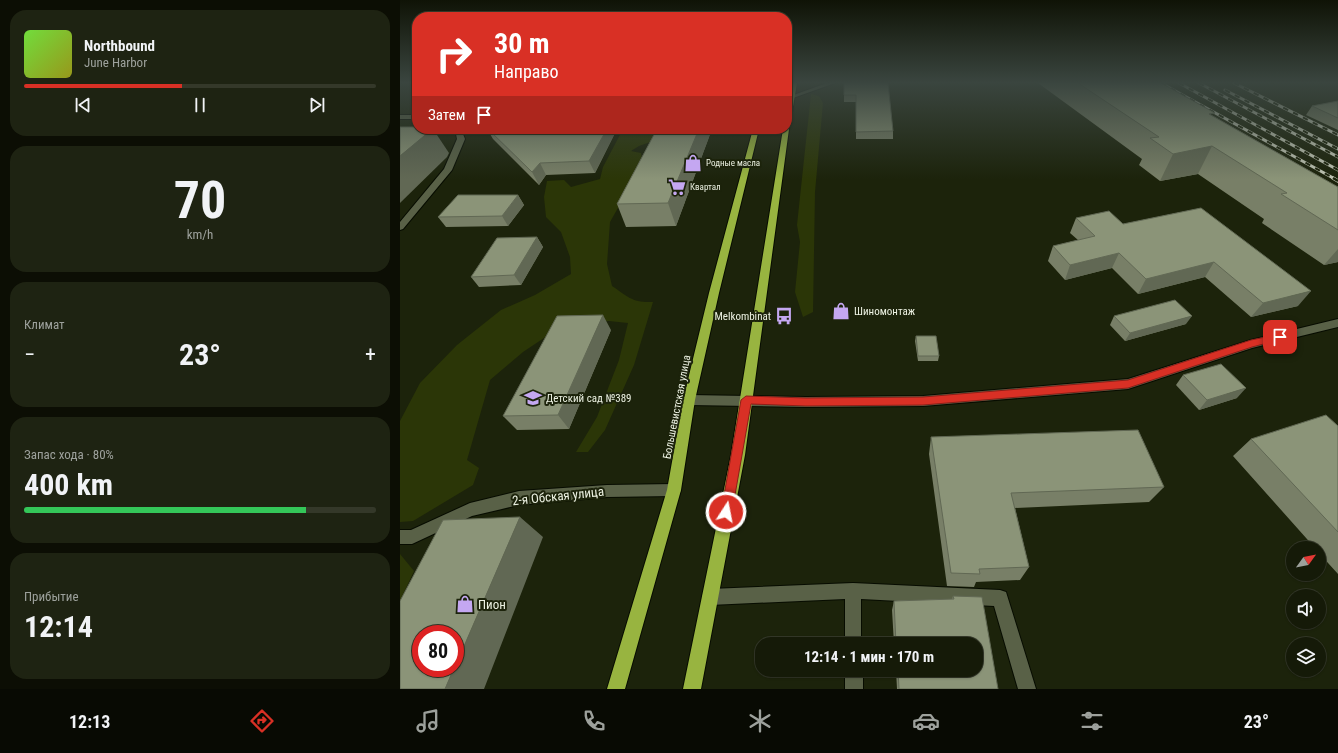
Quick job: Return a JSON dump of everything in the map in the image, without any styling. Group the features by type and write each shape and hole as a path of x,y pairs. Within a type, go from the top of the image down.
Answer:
{"highway":[{"name":"Большевистская улица","path":"616,689 674,490 689,400 714,293 755,134"},
{"path":"692,689 738,455 785,134"}],"street":[{"path":"400,117 412,117"},
{"path":"400,227 448,170 461,139 460,134"},
{"path":"689,400 806,402 923,401 1128,384 1251,344 1338,323"},
{"name":"2-я Обская улица","path":"400,537 412,537 470,510 519,498 607,491 674,490"},
{"path":"853,591 853,637"},
{"path":"710,597 853,591 1000,598 1028,689"},
{"path":"854,677 854,689"}],"green space":[{"path":"809,115 822,115 815,192 813,312 803,317 795,292 800,242 797,225"},
{"path":"620,134 654,134 653,141 639,146 631,151 641,153 643,164 610,222 607,264 612,286 635,300 653,302 634,365 605,430 588,452 576,452 597,417 619,360 628,323 609,321 579,323 556,330 523,352 490,380 467,460 479,468 473,485 413,521 400,522 400,421 420,383 457,345 501,310 535,295 571,274 570,257 561,232 546,217 544,197 547,181 564,180 571,187 600,179 603,167"},
{"path":"400,554 414,571 400,601"}],"building":[{"path":"856,115 891,115 893,131 856,132"},
{"path":"1126,115 1211,115 1338,187 1338,230 1281,194 1287,193 1212,146 1173,154 1150,138 1159,137"},
{"path":"400,127 412,127 412,134 426,134 400,156"},
{"path":"493,134 604,134 589,161 540,163 532,172"},
{"path":"654,134 697,134 668,203 617,204"},
{"path":"458,195 518,195 502,216 438,217"},
{"path":"1201,208 1311,291 1263,303 1214,262 1146,279 1119,253 1070,265 1053,246 1095,236 1076,218 1109,211 1123,224"},
{"path":"537,237 514,275 471,277 497,238"},
{"path":"1175,300 1192,316 1130,333 1114,316"},
{"path":"603,315 558,415 503,416 557,316"},
{"path":"916,336 936,336 939,356 918,356"},
{"path":"1221,364 1246,388 1207,400 1183,375"},
{"path":"1326,415 1338,426 1338,532 1251,439"},
{"path":"1138,430 1164,487 1011,493 1029,567 979,569 980,574 951,573 931,437"},
{"path":"520,517 464,646 464,625 412,625 412,677 450,677 445,689 400,689 400,601 443,520"},
{"path":"953,596 982,597 998,689 899,689 898,677 983,677 983,637 896,637 894,601 954,599"}],"railway":[{"path":"1219,115 1335,179"},
{"path":"1238,115 1338,170"},
{"path":"1259,115 1338,157"},
{"path":"1273,115 1338,149"},
{"path":"1298,115 1338,135"},
{"path":"1333,178 1338,181"}],"place":[{"name":"Родные масла","path":"693,163"},
{"name":"Квартал","path":"677,187"},
{"name":"Шиномонтаж","path":"841,311"},
{"name":"Melkombinat","path":"784,316"},
{"name":"Детский сад №389","path":"533,398"},
{"name":"Пион","path":"465,604"}],"route":[{"path":"726,512 738,455 746,400 806,402 923,401 1128,384 1251,344 1280,337"}]}
